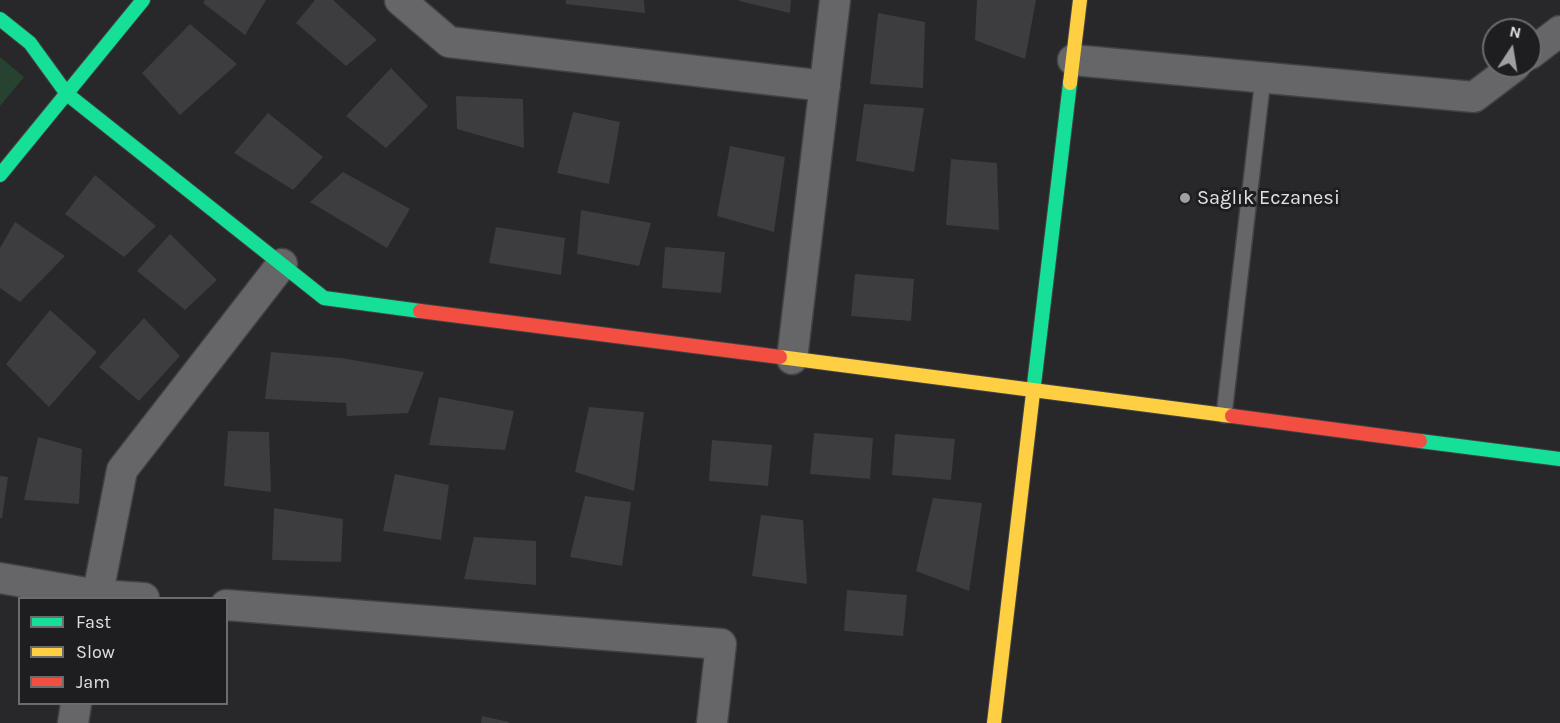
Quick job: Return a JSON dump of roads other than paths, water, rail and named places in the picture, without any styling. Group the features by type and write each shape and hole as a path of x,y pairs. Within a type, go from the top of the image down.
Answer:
{"street":[{"path":"0,175 143,0"},
{"path":"400,0 448,42 825,86"},
{"path":"792,358 835,0"},
{"path":"994,723 1080,0"},
{"path":"0,19 30,43 67,94 324,298 1560,459"},
{"path":"1542,45 1560,31"},
{"path":"1073,60 1474,97 1499,78"},
{"path":"0,578 97,597 122,470 282,264"},
{"path":"228,605 721,644 712,723"},
{"path":"73,723 76,705"}],"lane":[{"path":"1224,415 1263,78"}],"place":[{"name":"Sağlık Eczanesi","path":"1185,198"}]}
